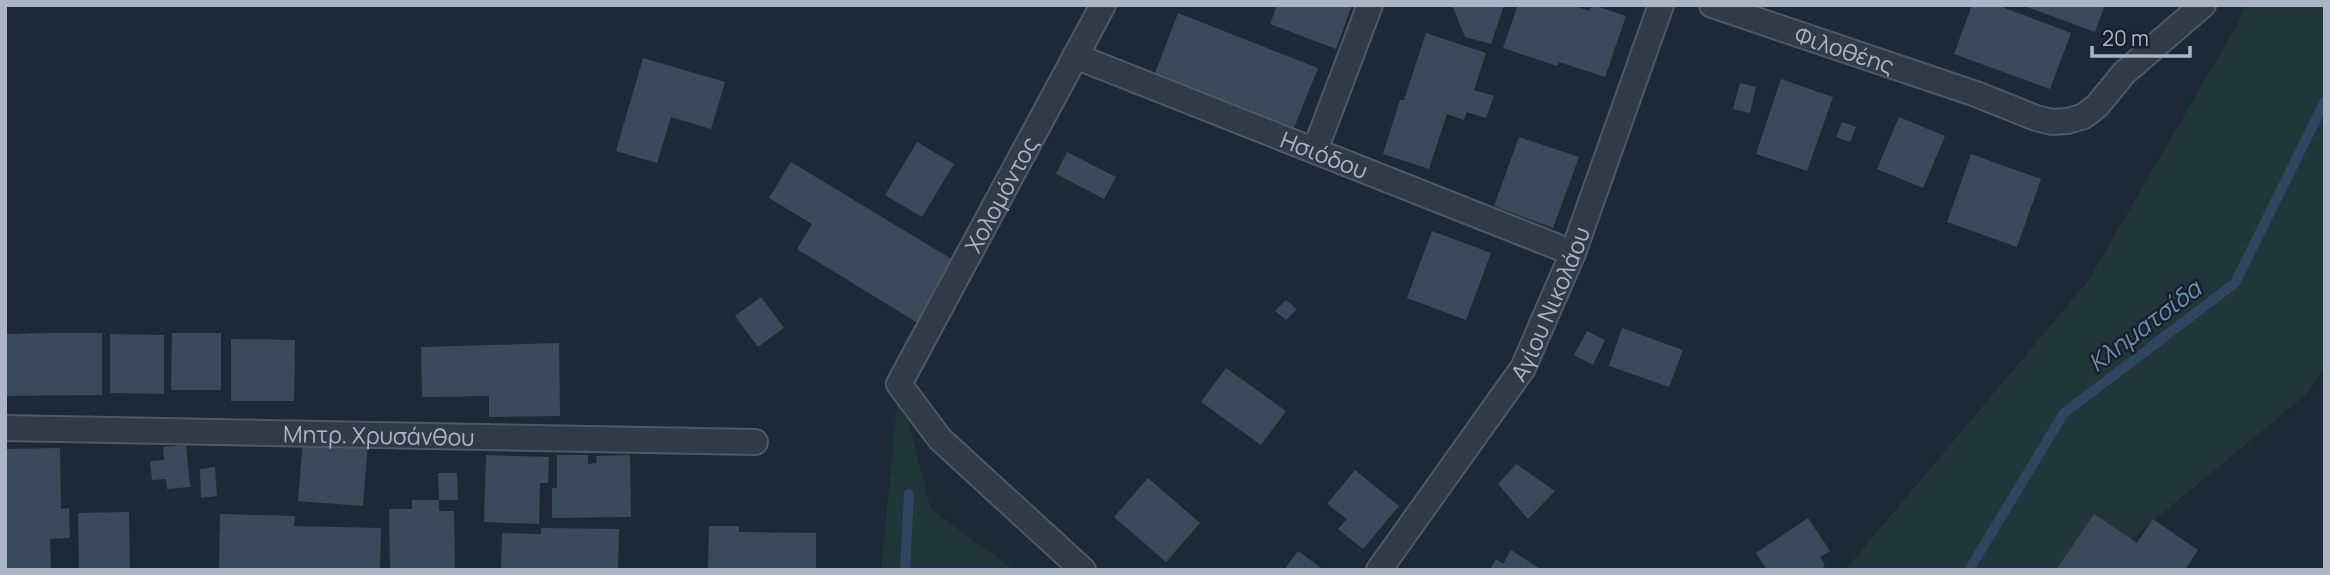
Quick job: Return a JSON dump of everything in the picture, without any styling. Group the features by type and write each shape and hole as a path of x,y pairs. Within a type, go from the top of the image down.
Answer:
{"street":[{"name":"Χολομόντος","path":"1083,570 940,439 899,384 1103,5"},
{"path":"1315,150 1370,5"},
{"name":"Αγίου Νικολάου","path":"1379,570 1523,368 1573,253 1661,5"},
{"name":"Φιλοθέης","path":"1712,5 1976,93 2052,122 2084,116 2097,106 2124,73 2203,5"},
{"name":"Ησιόδου","path":"1075,56 1573,253"},
{"name":"Μητρ. Χρυσάνθου","path":"5,428 755,442"}],"green space":[{"path":"2245,5 2325,5 2325,365 2308,393 2094,570 1845,570 2088,281 2238,23"},
{"path":"899,384 931,509 1014,570 881,570"}],"building":[{"path":"1277,5 1352,5 1336,49 1270,24"},
{"path":"1452,5 1504,5 1491,44 1465,37"},
{"path":"1518,5 1578,5 1577,7 1589,11 1593,5 1626,16 1605,77 1559,62 1557,66 1503,48"},
{"path":"1972,5 1997,5 2071,33 2050,89 1954,54"},
{"path":"2022,5 2105,5 2095,32"},
{"path":"1178,13 1318,68 1293,130 1152,81"},
{"path":"1426,33 1486,53 1474,90 1494,96 1486,118 1467,112 1464,120 1447,114 1429,169 1383,154"},
{"path":"643,58 725,82 711,129 671,117 657,163 616,151"},
{"path":"1781,79 1833,97 1807,171 1756,154"},
{"path":"1740,83 1756,87 1750,113 1733,109"},
{"path":"1899,117 1945,136 1923,188 1877,169"},
{"path":"1842,122 1856,127 1850,142 1836,137"},
{"path":"1519,137 1579,157 1553,228 1494,206"},
{"path":"917,142 954,164 922,217 885,195"},
{"path":"1067,152 1116,177 1104,199 1056,174"},
{"path":"1971,154 2041,179 2017,247 1947,222"},
{"path":"791,162 958,263 921,325 797,249 812,224 769,198"},
{"path":"1432,231 1491,253 1466,320 1407,298"},
{"path":"761,297 784,328 758,347 735,316"},
{"path":"1286,300 1297,309 1286,320 1275,311"},
{"path":"1622,328 1683,350 1669,387 1609,366"},
{"path":"1587,331 1605,340 1593,365 1574,355"},
{"path":"102,333 102,395 5,396 5,334"},
{"path":"172,333 221,333 221,390 171,390"},
{"path":"110,334 164,335 164,394 110,393"},
{"path":"231,339 295,340 294,401 231,401"},
{"path":"559,343 560,416 489,417 489,396 422,397 421,347"},
{"path":"1226,368 1286,411 1261,445 1201,402"},
{"path":"303,439 368,444 363,506 298,501"},
{"path":"186,445 190,487 167,489 166,479 152,480 150,461 164,460 163,447"},
{"path":"60,448 61,509 69,508 70,538 50,539 51,570 5,570 5,449"},
{"path":"486,455 549,457 548,483 540,483 539,524 484,522"},
{"path":"557,455 588,455 588,464 597,463 596,456 630,455 631,517 552,518 552,488 557,488"},
{"path":"1516,464 1555,491 1528,519 1498,484"},
{"path":"215,467 217,496 201,498 200,469"},
{"path":"1355,470 1399,506 1363,549 1338,529 1347,519 1327,504"},
{"path":"438,473 457,473 458,500 439,500"},
{"path":"1148,478 1200,523 1166,562 1114,517"},
{"path":"412,500 439,500 439,511 454,511 455,570 390,570 389,509 412,509"},
{"path":"129,512 130,570 79,570 78,513"},
{"path":"220,514 295,516 294,526 381,528 380,570 219,570"},
{"path":"2094,514 2137,543 2153,519 2198,550 2185,570 2056,570"},
{"path":"1808,518 1830,551 1820,557 1825,566 1820,570 1767,570 1756,553"},
{"path":"709,526 739,526 739,532 816,533 816,570 708,570"},
{"path":"541,528 619,529 618,570 501,570 502,533 541,534"},
{"path":"1511,550 1542,570 1490,570 1496,559 1503,564"},
{"path":"1298,551 1324,570 1284,570"}],"waterway":[{"name":"Κληματσίδα","path":"1969,570 2064,413 2235,283 2325,101"},
{"name":"Κληματσίδα","path":"905,570 909,494"}]}
